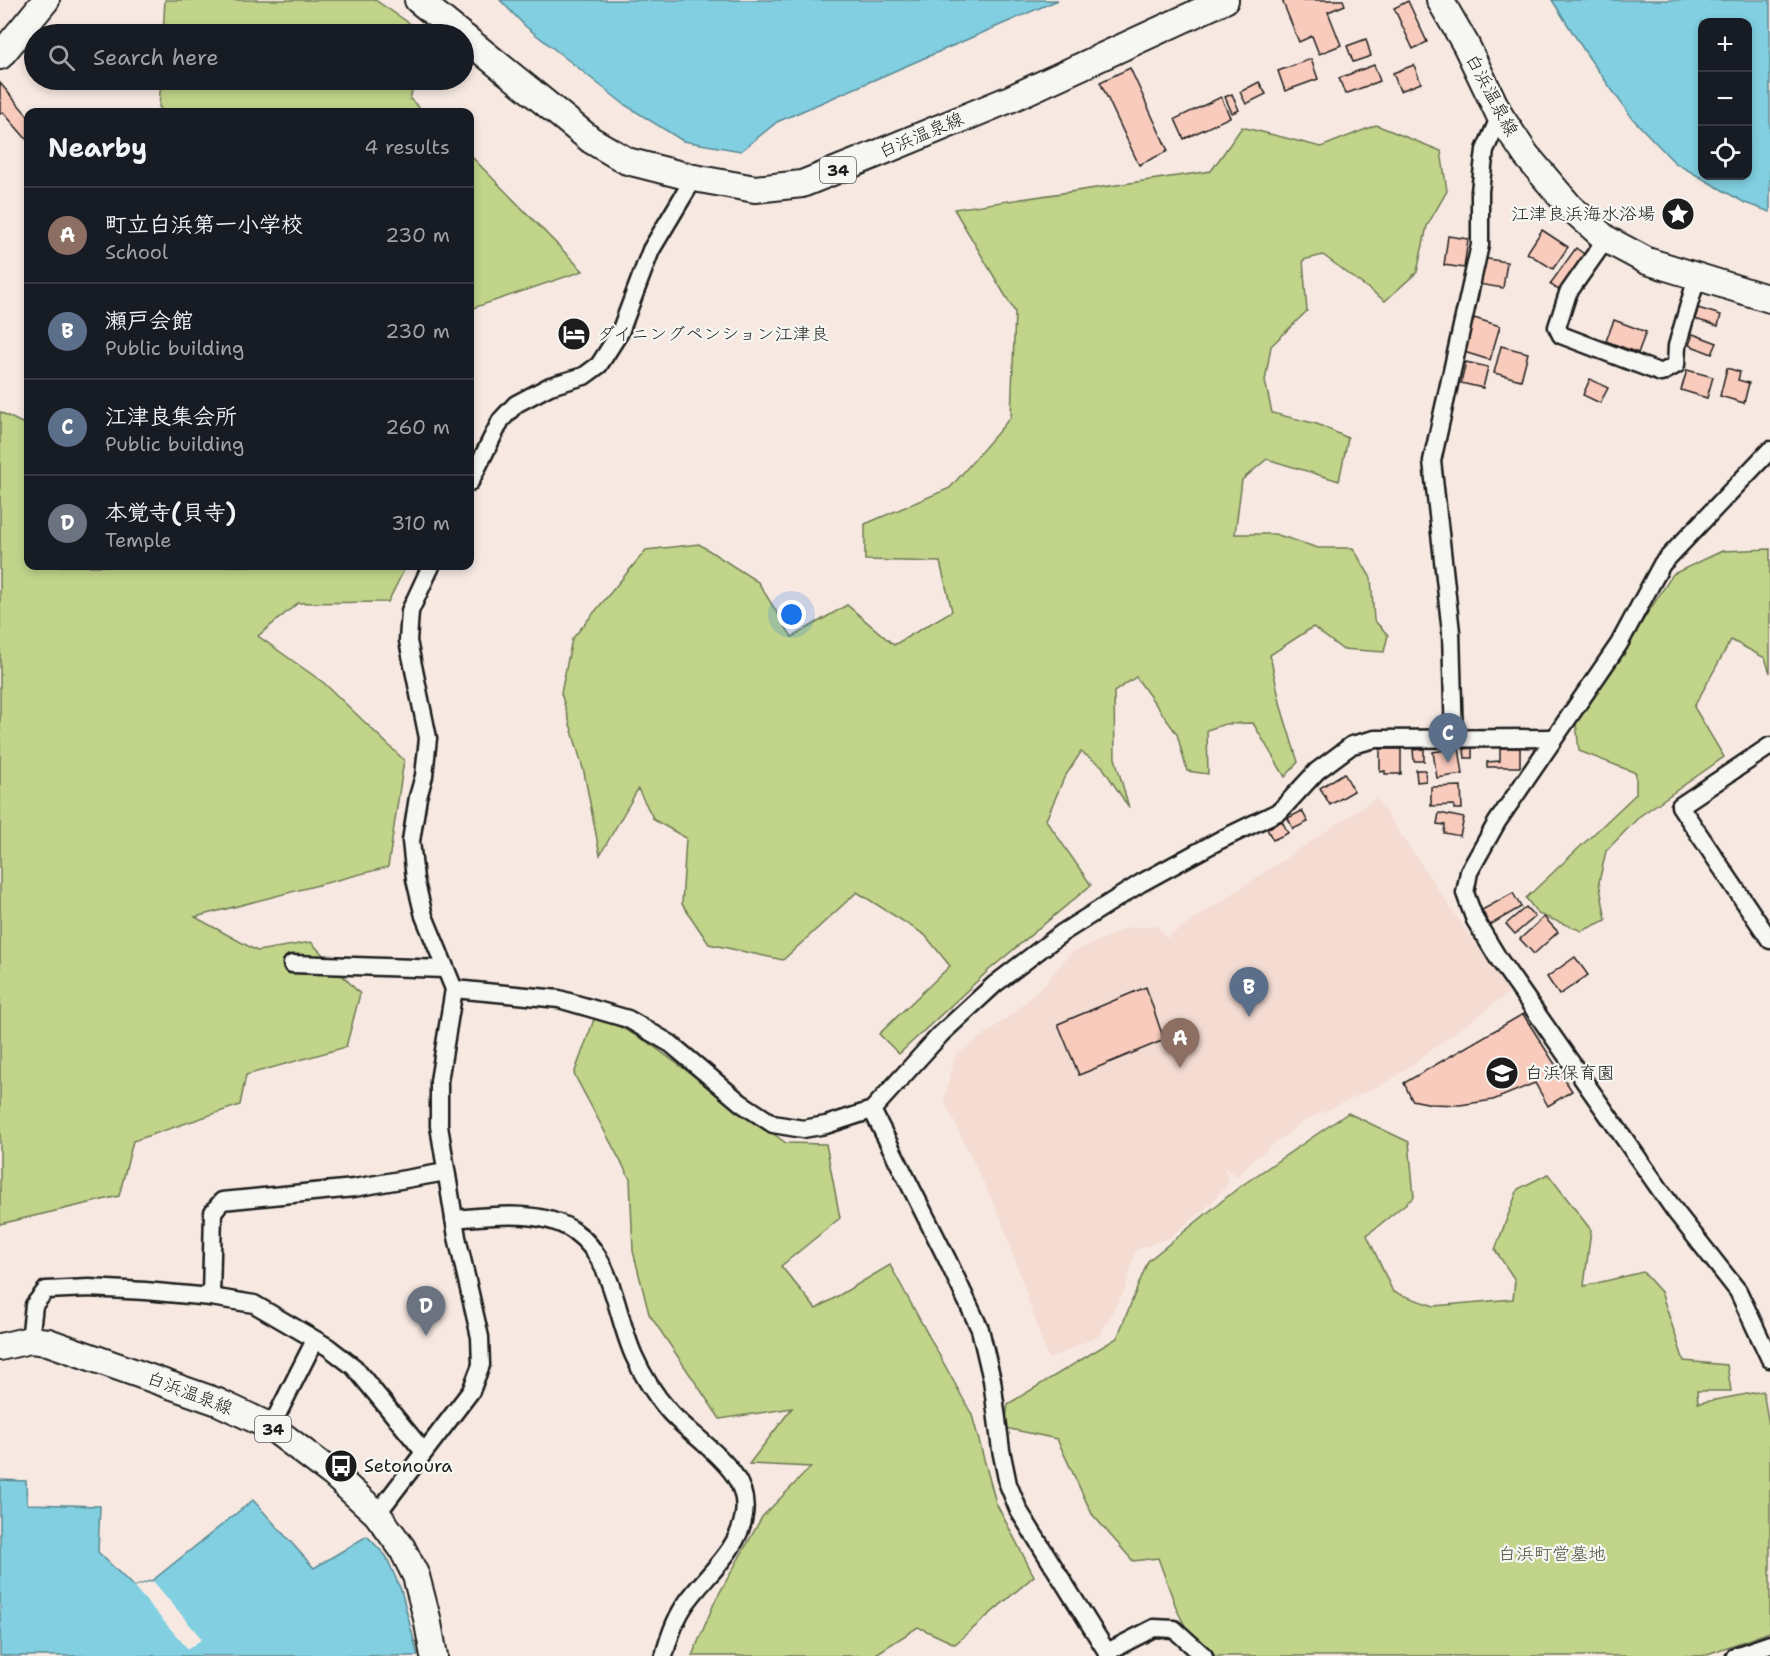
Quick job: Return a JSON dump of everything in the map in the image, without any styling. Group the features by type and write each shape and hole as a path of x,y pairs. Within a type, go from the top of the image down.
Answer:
{"main road":[{"path":"26,24 46,0"},
{"name":"白浜温泉線","path":"418,0 447,24"},
{"name":"白浜温泉線","path":"474,46 591,140 627,161 694,178 755,189 802,184 1010,99 1225,0"},
{"name":"白浜温泉線","path":"1440,0 1466,45 1500,116 1526,155 1570,207 1606,239 1647,261 1770,299"},
{"path":"0,56 24,27"},
{"name":"白浜温泉線","path":"0,1347 30,1340 48,1342 219,1402 271,1427 333,1474 376,1514 402,1548 416,1576 434,1656"}],"street":[{"path":"1454,740 1451,632 1432,460 1480,245 1480,191 1485,150 1500,116"},
{"path":"474,474 501,420 516,404 550,386 584,376 599,365 620,332 651,250 694,178"},
{"path":"1606,239 1568,293 1557,327 1561,335 1661,373 1676,365 1677,346 1697,277"},
{"path":"1770,450 1662,564 1619,644 1497,822 1469,872 1465,892 1475,920 1498,958 1675,1211 1738,1291 1770,1359"},
{"path":"376,1514 471,1390 481,1365 480,1337 454,1219 439,1126 439,1081 454,989 424,916 417,888 411,841 424,776 428,738 408,641 410,611 429,570"},
{"path":"454,989 559,999 628,1019 671,1044 741,1103 773,1124 803,1128 826,1125 872,1110 949,1027 995,984 1062,933 1141,883 1218,841 1280,811 1317,771 1352,745 1375,739 1553,738"},
{"path":"1768,753 1680,806 1770,940"},
{"path":"292,964 445,969"},
{"path":"872,1110 980,1329 992,1380 1000,1450 1008,1484 1019,1511 1108,1654 1154,1628 1174,1629 1204,1656"},
{"path":"211,1297 213,1212 222,1201 354,1188 446,1172"},
{"path":"454,1219 512,1215 544,1219 573,1230 593,1248 604,1266 634,1356 647,1379 668,1410 726,1463 742,1486 744,1515 736,1537 686,1603 670,1633 664,1656"},
{"path":"30,1340 34,1305 46,1290 89,1288 211,1297 254,1304 328,1347 354,1366 424,1452"},
{"path":"271,1427 315,1340"},
{"path":"1735,1656 1770,1644"}],"shaded area":[{"path":"1376,798 1509,993 1391,1080 1304,1121 1253,1160 1237,1177 1225,1168 1228,1184 1207,1207 1171,1237 1136,1250 1125,1290 1099,1336 1048,1359 1001,1219 944,1101 955,1056 1011,1015 1046,983 1069,954 1126,928 1158,926 1166,938"}],"green space":[{"path":"165,0 375,0 411,24 164,24"},
{"path":"160,90 412,90 410,99 420,108 160,108"},
{"path":"1376,125 1441,151 1447,191 1427,226 1417,272 1385,301 1323,255 1303,260 1307,311 1271,346 1265,381 1272,413 1317,424 1348,438 1339,481 1267,459 1242,480 1235,534 1275,534 1318,548 1353,548 1371,578 1374,620 1388,635 1384,652 1342,649 1313,627 1270,655 1281,707 1298,762 1285,777 1253,723 1225,724 1207,730 1208,774 1187,771 1177,734 1136,677 1114,692 1115,758 1129,808 1102,766 1081,752 1064,778 1046,820 1091,885 989,970 899,1054 879,1034 950,966 925,935 857,892 783,960 709,944 682,904 686,838 654,820 638,789 600,855 584,772 561,693 572,639 646,550 699,544 758,582 792,637 847,605 894,645 952,611 940,562 865,560 865,524 950,488 1011,417 1015,312 954,209 1211,171 1242,127 1321,147"},
{"path":"474,159 583,271 474,308"},
{"path":"0,412 24,424 24,570 404,570 388,602 298,603 258,636 324,683 404,760 388,867 195,917 257,951 311,942 360,994 346,1047 246,1075 240,1105 133,1141 119,1196 0,1224"},
{"path":"1770,549 1770,673 1765,658 1731,640 1694,707 1724,757 1640,816 1606,851 1599,882 1606,920 1582,931 1538,914 1526,898 1636,794 1636,773 1579,751 1576,723 1673,574 1722,551"},
{"path":"596,1014 646,1041 786,1143 826,1144 840,1218 781,1266 816,1309 890,1265 972,1415 996,1503 1034,1576 955,1644 918,1627 873,1656 692,1656 715,1601 762,1517 811,1467 749,1464 792,1408 720,1419 649,1314 633,1251 630,1179 574,1074"},
{"name":"白浜町営墓地","path":"1348,1113 1409,1142 1414,1197 1367,1235 1393,1292 1434,1306 1513,1299 1515,1280 1495,1250 1518,1189 1548,1174 1591,1230 1584,1286 1643,1272 1661,1292 1684,1361 1727,1365 1731,1391 1697,1391 1698,1403 1763,1391 1770,1431 1770,1632 1702,1656 1214,1656 1185,1626 1158,1558 1133,1561 1092,1514 1057,1439 1005,1428 1008,1404 1117,1338 1148,1261 1238,1188"}],"water":[{"path":"500,0 1058,0 777,122 741,151 683,141 625,105 525,26"},
{"path":"1552,0 1770,0 1770,212 1745,203 1705,180 1752,180 1752,18 1698,18 1698,176 1675,163 1632,118 1587,55"},
{"path":"0,1480 26,1481 27,1504 100,1506 98,1552 134,1587 153,1580 253,1500 314,1568 367,1536 386,1556 401,1590 418,1656 0,1656"}],"pier":[{"path":"153,1581 202,1639 188,1649 134,1587"}],"building":[{"path":"1282,0 1343,0 1345,5 1328,12 1341,45 1319,54 1312,36 1299,42"},
{"path":"1408,1 1427,42 1413,49 1394,8"},
{"path":"1366,39 1371,56 1353,62 1347,46"},
{"path":"1311,59 1318,79 1285,91 1278,71"},
{"path":"1374,65 1380,81 1345,94 1339,78"},
{"path":"1414,65 1421,83 1400,91 1393,73"},
{"path":"1130,68 1168,151 1139,165 1100,82"},
{"path":"1259,82 1266,94 1246,104 1240,92"},
{"path":"0,83 24,111 24,136 3,112 0,114"},
{"path":"1232,94 1239,110 1232,113 1225,97"},
{"path":"1221,97 1230,117 1184,139 1175,119"},
{"path":"1542,230 1568,247 1553,269 1527,253"},
{"path":"1448,236 1468,239 1464,268 1444,265"},
{"path":"1576,248 1588,257 1563,293 1550,284"},
{"path":"1482,258 1507,262 1503,288 1478,284"},
{"path":"1698,308 1721,315 1718,326 1695,319"},
{"path":"1474,318 1500,326 1490,360 1464,352"},
{"path":"1614,320 1646,332 1638,353 1606,341"},
{"path":"1693,334 1717,343 1712,354 1689,345"},
{"path":"1501,346 1528,353 1521,380 1494,373"},
{"path":"1466,362 1488,367 1483,388 1461,383"},
{"path":"1727,368 1740,372 1738,380 1749,383 1744,403 1720,396"},
{"path":"1687,370 1713,377 1707,398 1681,390"},
{"path":"1590,379 1608,388 1600,403 1583,395"},
{"path":"1459,748 1463,774 1437,778 1433,752"},
{"path":"1472,748 1472,758 1465,758 1464,749"},
{"path":"1500,748 1520,748 1520,767 1487,767 1487,762 1500,761"},
{"path":"1380,749 1401,749 1401,774 1380,772"},
{"path":"1424,749 1424,761 1414,761 1413,750"},
{"path":"1416,770 1425,770 1426,781 1417,782"},
{"path":"1344,773 1354,791 1330,805 1320,788"},
{"path":"1461,786 1462,809 1454,809 1454,805 1431,806 1431,787"},
{"path":"1302,811 1308,822 1293,829 1288,818"},
{"path":"1439,813 1464,818 1460,836 1444,833 1445,825 1437,824"},
{"path":"1282,821 1288,833 1273,840 1267,829"},
{"path":"1513,893 1521,907 1490,925 1482,910"},
{"path":"1526,907 1535,917 1515,934 1506,924"},
{"path":"1544,917 1558,932 1534,954 1520,939"},
{"path":"1575,957 1588,975 1559,995 1547,977"},
{"path":"1146,987 1164,1040 1079,1075 1058,1024"},
{"path":"1523,1014 1572,1091 1548,1106 1535,1083 1493,1100 1460,1105 1432,1104 1412,1100 1404,1083"}],"place":[{"name":"江津良浜海水浴場","path":"1678,214"},
{"name":"ダイニングペンション江津良","path":"574,334"},
{"name":"江津良集会所","path":"1448,763"},
{"name":"瀬戸会館","path":"1249,1017"},
{"name":"町立白浜第一小学校","path":"1180,1068"},
{"name":"白浜保育園","path":"1502,1073"},
{"name":"本覚寺(貝寺)","path":"426,1336"},
{"name":"Setonoura","path":"341,1466"}]}
